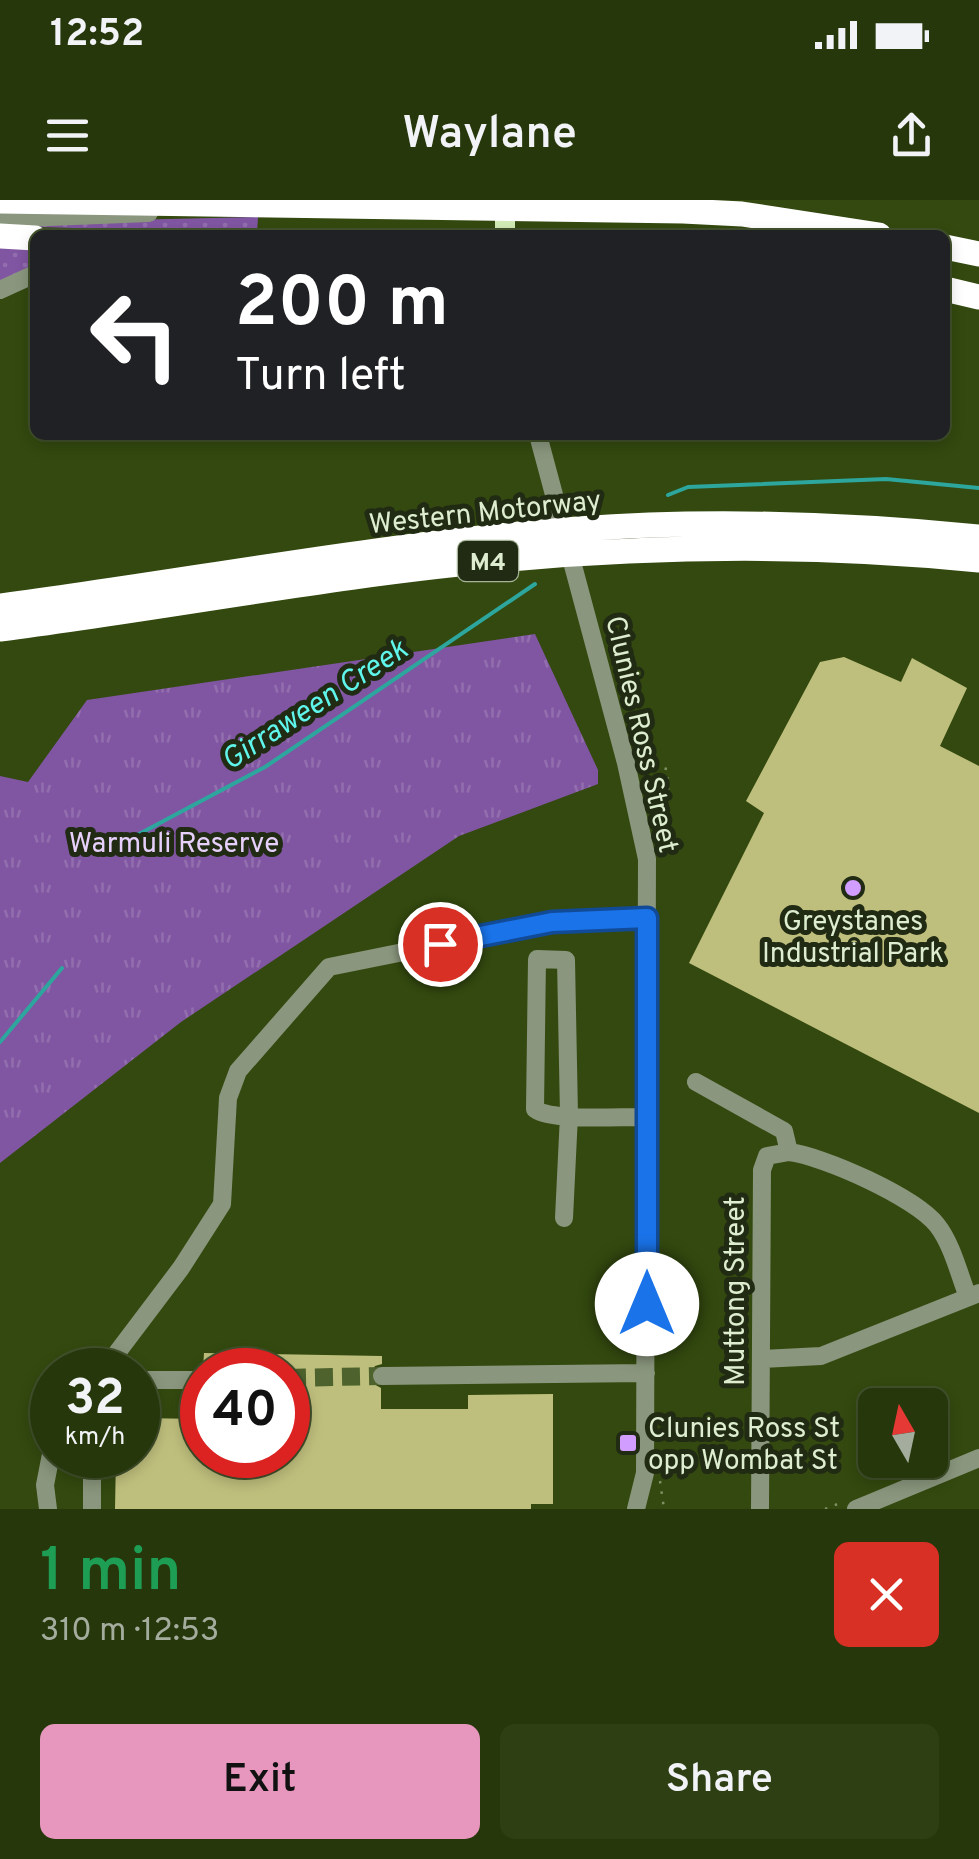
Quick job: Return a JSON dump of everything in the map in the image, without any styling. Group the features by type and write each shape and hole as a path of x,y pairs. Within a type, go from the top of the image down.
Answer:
{"highway":[{"path":"0,200 563,204 742,214 846,230"},
{"path":"0,236 30,238"},
{"path":"950,248 979,254"},
{"path":"950,290 979,297"},
{"name":"Western Motorway","path":"0,606 460,541 580,528 695,524 826,526 979,537"},
{"name":"Western Motorway","path":"0,629 424,569 579,554 781,547 979,560"}],"main road":[{"path":"505,203 505,230"}],"street":[{"path":"0,220 138,215 220,203"},
{"path":"0,290 30,276"},
{"name":"Clunies Ross Street","path":"539,440 647,858 645,1473 653,1509"},
{"path":"121,1348 181,1268 222,1204 228,1098 238,1071 329,967 552,922 647,918"},
{"path":"564,1218 569,1115 566,960 537,959 535,1109 541,1114 569,1115 647,1116"},
{"path":"696,1082 784,1131 789,1152 822,1158 927,1216 946,1240 973,1295 821,1356 762,1359"},
{"name":"Muttong Street","path":"760,1509 762,1170 767,1156 789,1152"},
{"path":"382,1376 646,1373"},
{"path":"856,1509 979,1458"},
{"path":"881,1509 979,1469"},
{"name":"Clunies Ross Street","path":"636,1509 645,1473"},
{"path":"46,1478 48,1509"},
{"path":"92,1478 92,1509"}],"path":[{"path":"644,764 667,769 670,808"}],"green space":[{"path":"258,217 257,230 37,227 37,222"},
{"path":"0,247 30,248 30,270 0,281"},
{"name":"Warmuli Reserve","path":"535,634 598,770 598,784 459,836 181,1022 0,1163 0,776 28,782 87,700"}],"building":[{"name":"Greystanes Industrial Park","path":"844,657 901,682 912,658 967,688 940,746 979,766 979,1113 689,963 764,813 746,801 820,662"},
{"path":"310,1355 382,1356 382,1364 375,1366 370,1375 372,1383 381,1388 381,1409 468,1409 468,1395 553,1394 553,1504 531,1504 531,1509 115,1509 116,1478 160,1478 160,1418 180,1419 180,1478 310,1478"}],"waterway":[{"name":"Girraween Creek","path":"668,495 688,487 886,479 979,488"},
{"name":"Girraween Creek","path":"111,849 265,767 535,584"},
{"name":"Girraween Creek","path":"0,1042 62,968"}],"tunnel":[{"path":"310,1378 382,1376"}],"place":[{"name":"Greystanes Industrial Park","path":"853,888"},
{"name":"Clunies Ross St opp Wombat St","path":"628,1443"}],"route":[{"path":"440,944 552,922 647,918 647,1304"}]}
